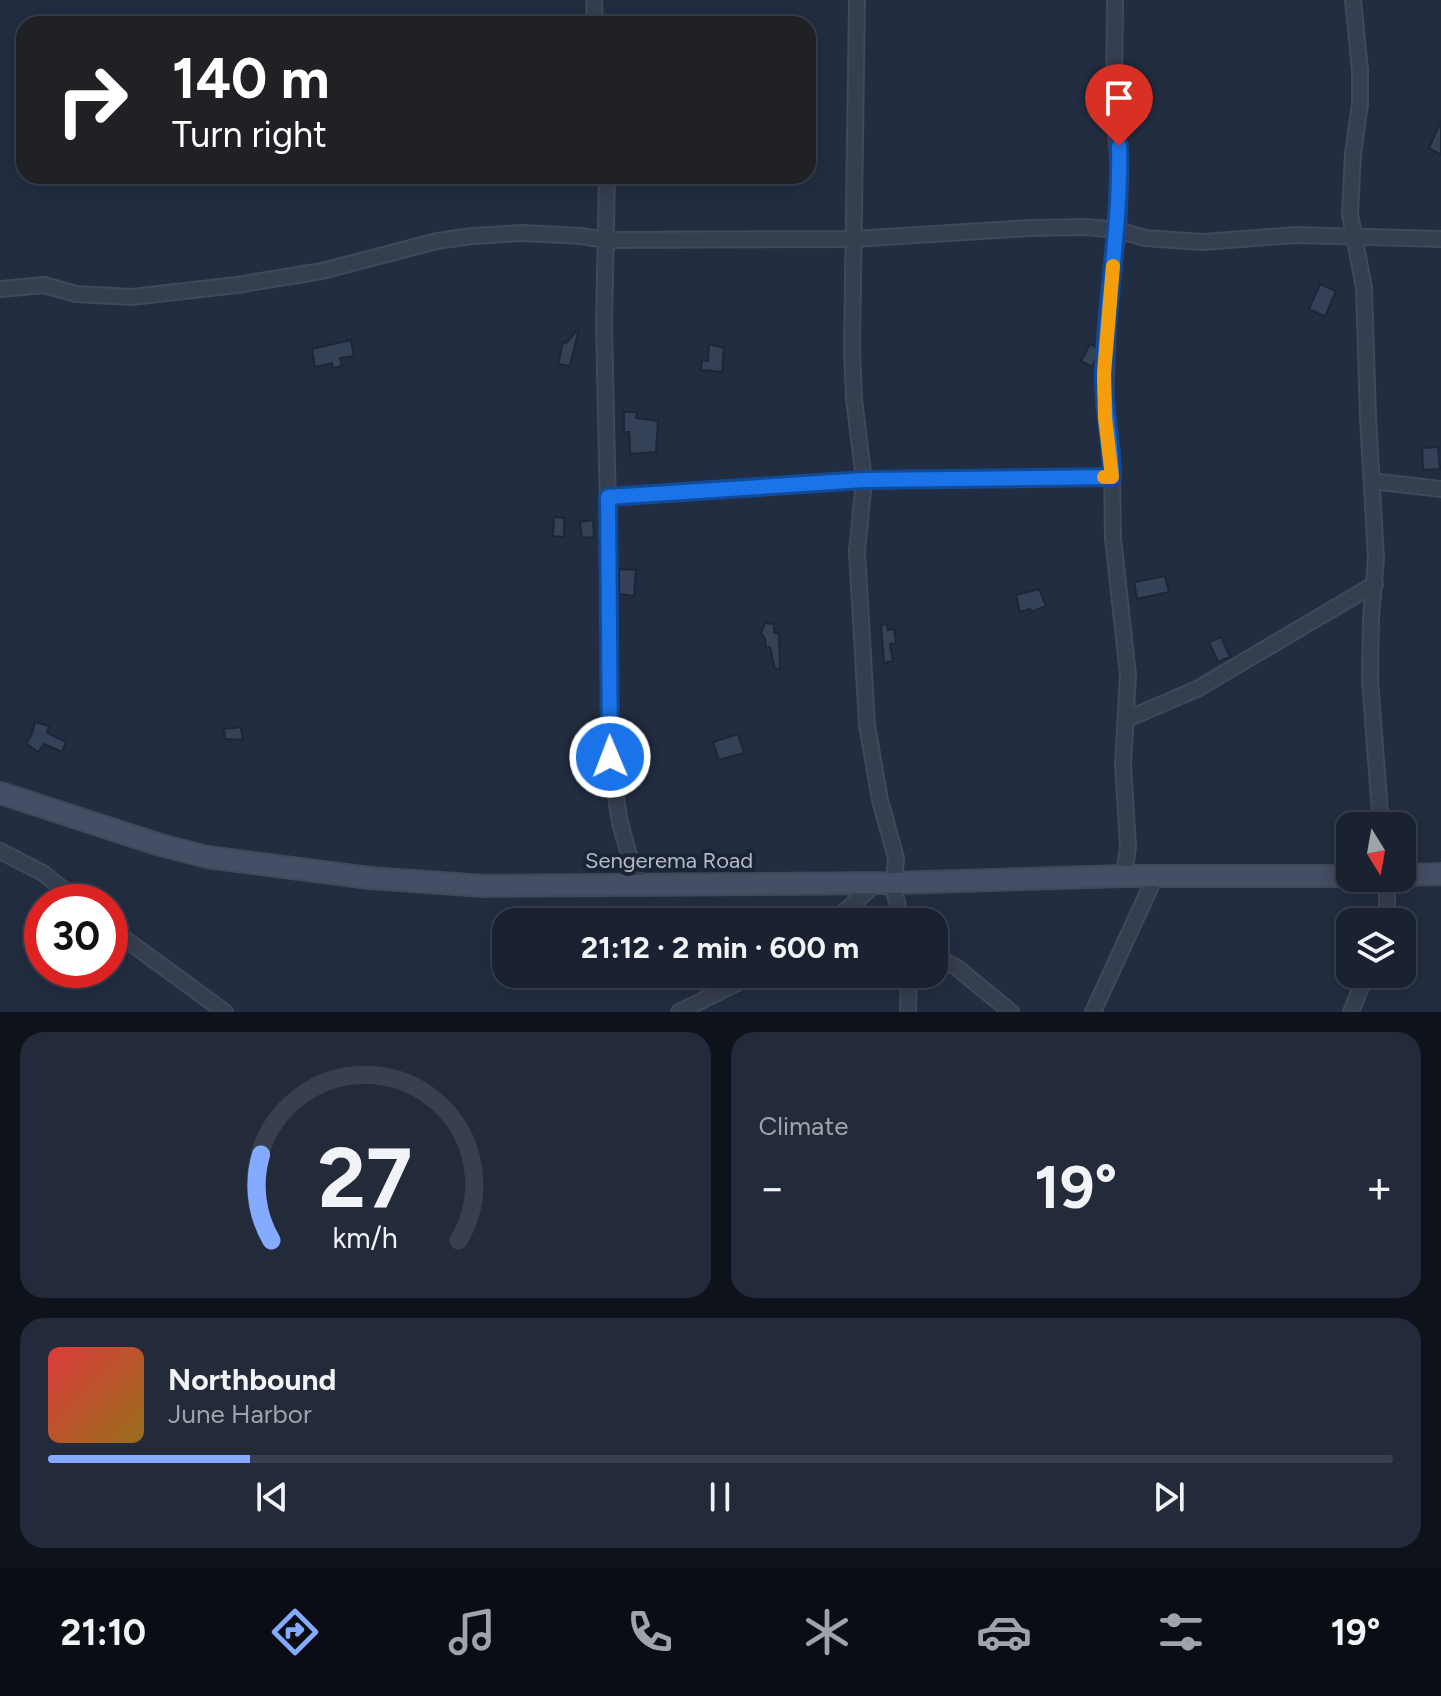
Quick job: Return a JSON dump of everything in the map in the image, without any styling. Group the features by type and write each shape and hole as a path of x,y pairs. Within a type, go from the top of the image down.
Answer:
{"main road":[{"name":"Sengerema Road","path":"0,793 207,857 285,868 484,886 888,883 1124,876 1336,876"},
{"path":"1416,875 1441,874"}],"street":[{"path":"853,908 888,883 897,871 867,725 857,551 864,480 854,399 857,0"},
{"path":"1115,0 1114,106 1120,181 1104,374 1113,538 1128,675 1123,765 1128,847 1124,876"},
{"path":"1353,0 1360,104 1350,186 1353,236 1364,288 1376,558 1370,680 1380,812"},
{"path":"607,184 604,325 610,757 620,823 637,883"},
{"path":"0,289 44,285 76,294 132,297 322,271 437,241 522,233 607,240 854,239 1031,228 1118,230 1145,238 1203,242 1296,235 1441,239"},
{"path":"608,497 864,480 1112,477"},
{"path":"1372,481 1441,489"},
{"path":"1127,719 1197,689 1375,584"},
{"path":"0,851 43,873 57,884"},
{"path":"1093,1012 1155,877"},
{"path":"888,883 897,908"},
{"path":"128,941 225,1012"},
{"path":"948,964 1011,1012"},
{"path":"679,1012 727,988"},
{"path":"908,1012 909,988"},
{"path":"1351,1012 1360,988"}],"building":[{"path":"1441,121 1441,155 1429,148"},
{"path":"1320,284 1336,291 1325,317 1309,309"},
{"path":"579,328 570,366 558,364 563,342 566,343"},
{"path":"351,340 354,356 340,358 342,366 333,368 332,363 315,367 312,349"},
{"path":"709,344 724,348 722,372 701,370 702,360 708,361"},
{"path":"1090,344 1097,348 1092,367 1081,361"},
{"path":"624,412 637,412 636,418 658,421 656,452 630,454 629,432 624,432"},
{"path":"1438,447 1440,469 1423,470 1422,448"},
{"path":"554,517 564,518 564,537 553,536"},
{"path":"593,520 594,537 582,538 580,522"},
{"path":"619,569 636,570 634,596 619,594"},
{"path":"1165,576 1169,592 1137,599 1134,582"},
{"path":"1039,589 1046,606 1031,612 1030,609 1020,612 1016,595"},
{"path":"765,623 774,624 774,633 779,633 780,669 775,669 770,647 766,648 765,638 761,634"},
{"path":"887,624 888,630 894,629 896,643 890,644 893,661 884,663 881,625"},
{"path":"1221,637 1230,657 1218,662 1209,642"},
{"path":"35,722 49,726 47,733 66,742 62,752 44,744 38,752 26,743"},
{"path":"241,727 243,740 225,739 224,729"},
{"path":"738,734 744,753 719,760 713,742"}],"slow traffic":[{"path":"1104,477 1112,477 1105,418 1104,374 1113,266"}],"route":[{"path":"610,757 608,497 864,480 1112,477 1105,418 1104,374 1109,296 1118,230 1119,146"}]}
